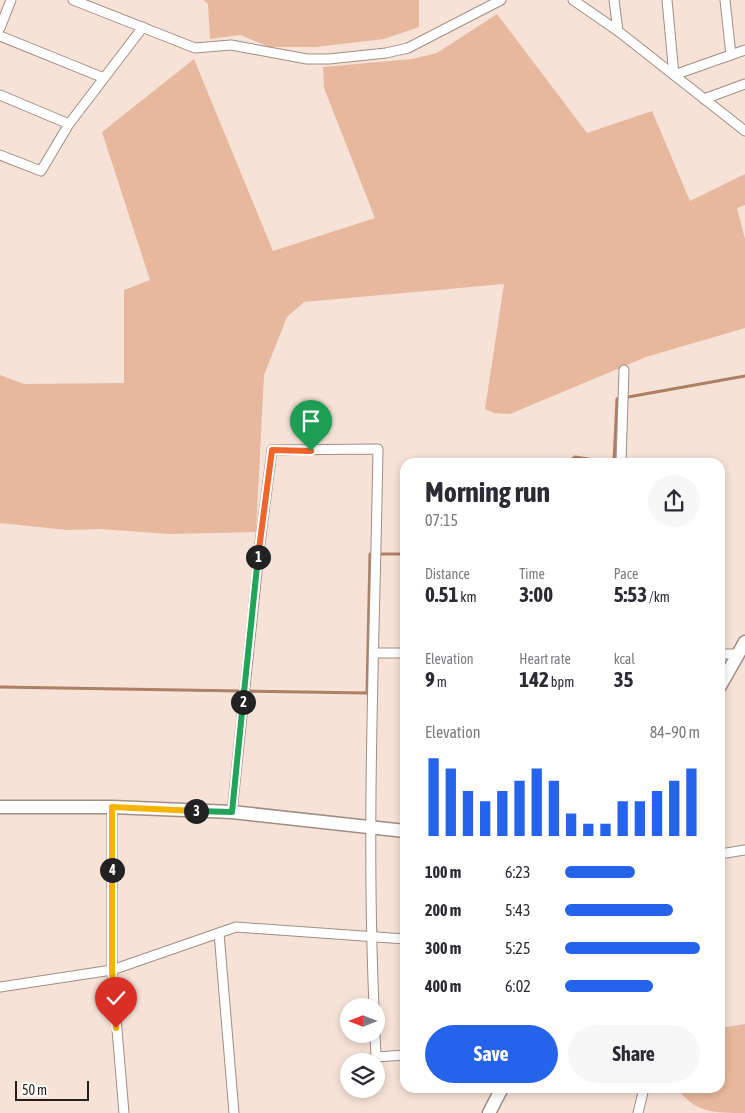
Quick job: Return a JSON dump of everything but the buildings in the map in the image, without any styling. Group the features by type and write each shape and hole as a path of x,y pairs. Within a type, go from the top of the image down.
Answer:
{"street":[{"path":"0,28 11,0"},
{"path":"73,0 194,48 231,45 307,58 329,59 386,53 408,48 501,0"},
{"path":"573,0 618,31 745,131"},
{"path":"614,0 618,31"},
{"path":"666,0 674,75"},
{"path":"725,0 731,55"},
{"path":"0,155 41,171 69,124 143,27"},
{"path":"0,36 104,78"},
{"path":"674,75 745,50"},
{"path":"704,99 745,84"},
{"path":"0,96 69,124"},
{"path":"622,458 624,370"},
{"path":"232,812 260,543 272,450 378,449 371,828 371,936 374,998"},
{"path":"725,677 745,642"},
{"path":"375,654 400,653"},
{"path":"725,654 738,654"},
{"path":"0,806 112,807 232,812 400,831"},
{"path":"112,807 112,970 124,1113"},
{"path":"725,853 745,850"},
{"path":"0,987 112,970 219,932 236,928 400,939"},
{"path":"219,932 234,1113"},
{"path":"375,1043 376,1057 400,1055"},
{"path":"489,1113 499,1093"},
{"path":"638,1113 643,1093"}],"shaded area":[{"path":"203,0 419,0 419,27 384,39 316,47 269,47 240,35 210,39 208,4"},
{"path":"497,14 587,133 652,111 690,201 745,174 745,205 737,208 745,239 745,328 646,357 510,414 494,413 485,409 504,284 304,302 287,317 264,375 256,532 169,534 100,529 67,530 0,523 0,375 24,384 124,383 124,290 150,280 102,132 194,59 273,251 375,218 324,88 323,67 412,59 437,53"},
{"path":"745,1024 745,1113 724,1113 706,1110 691,1102 681,1093 725,1093 725,1027"}],"waterway":[{"path":"614,458 617,399 745,376"},
{"path":"574,458 582,458"},
{"path":"0,687 367,693 370,554 400,554"}],"route":[{"path":"116,1028 112,970 112,807 232,812 260,543 272,450 311,451"}]}
